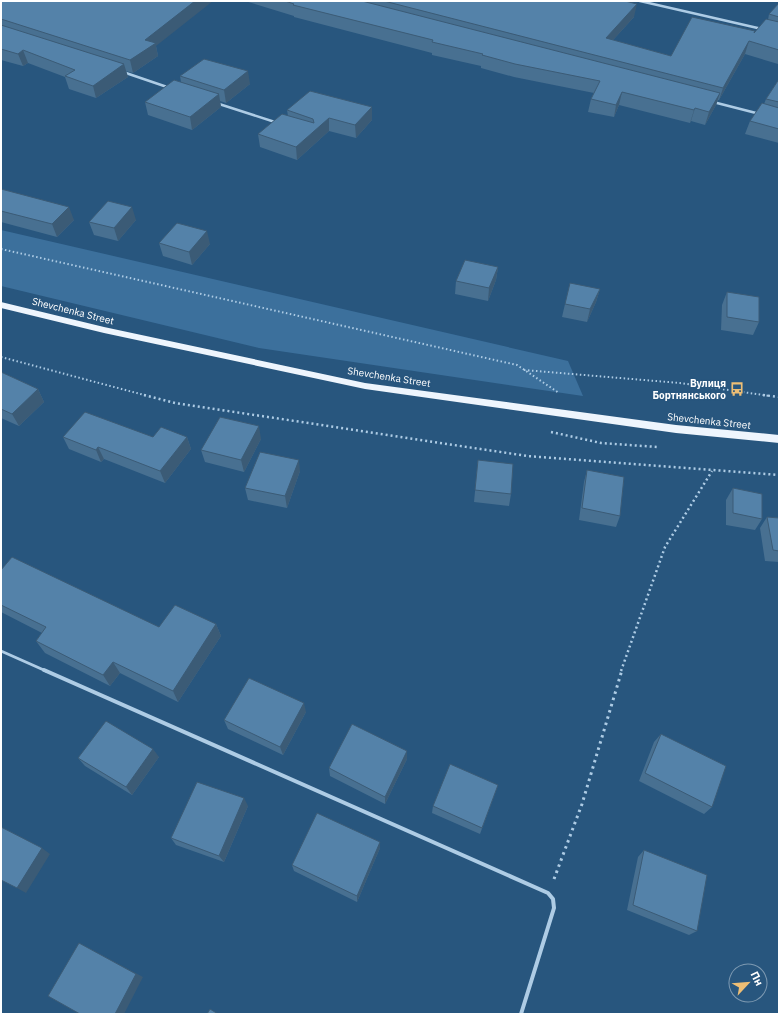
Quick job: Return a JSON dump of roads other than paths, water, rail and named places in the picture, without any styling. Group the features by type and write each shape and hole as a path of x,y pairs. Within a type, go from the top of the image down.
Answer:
{"main road":[{"name":"Shevchenka Street","path":"1,305 104,330 365,386 676,429 779,439"}],"street":[{"path":"640,1 764,30"},
{"path":"115,70 176,90"},
{"path":"710,101 764,115"},
{"path":"214,102 282,124"}],"lane":[{"path":"1,651 548,893 553,899 554,908 521,1014"}],"place":[{"name":"Вулиця Бортнянського","path":"737,389"}]}
